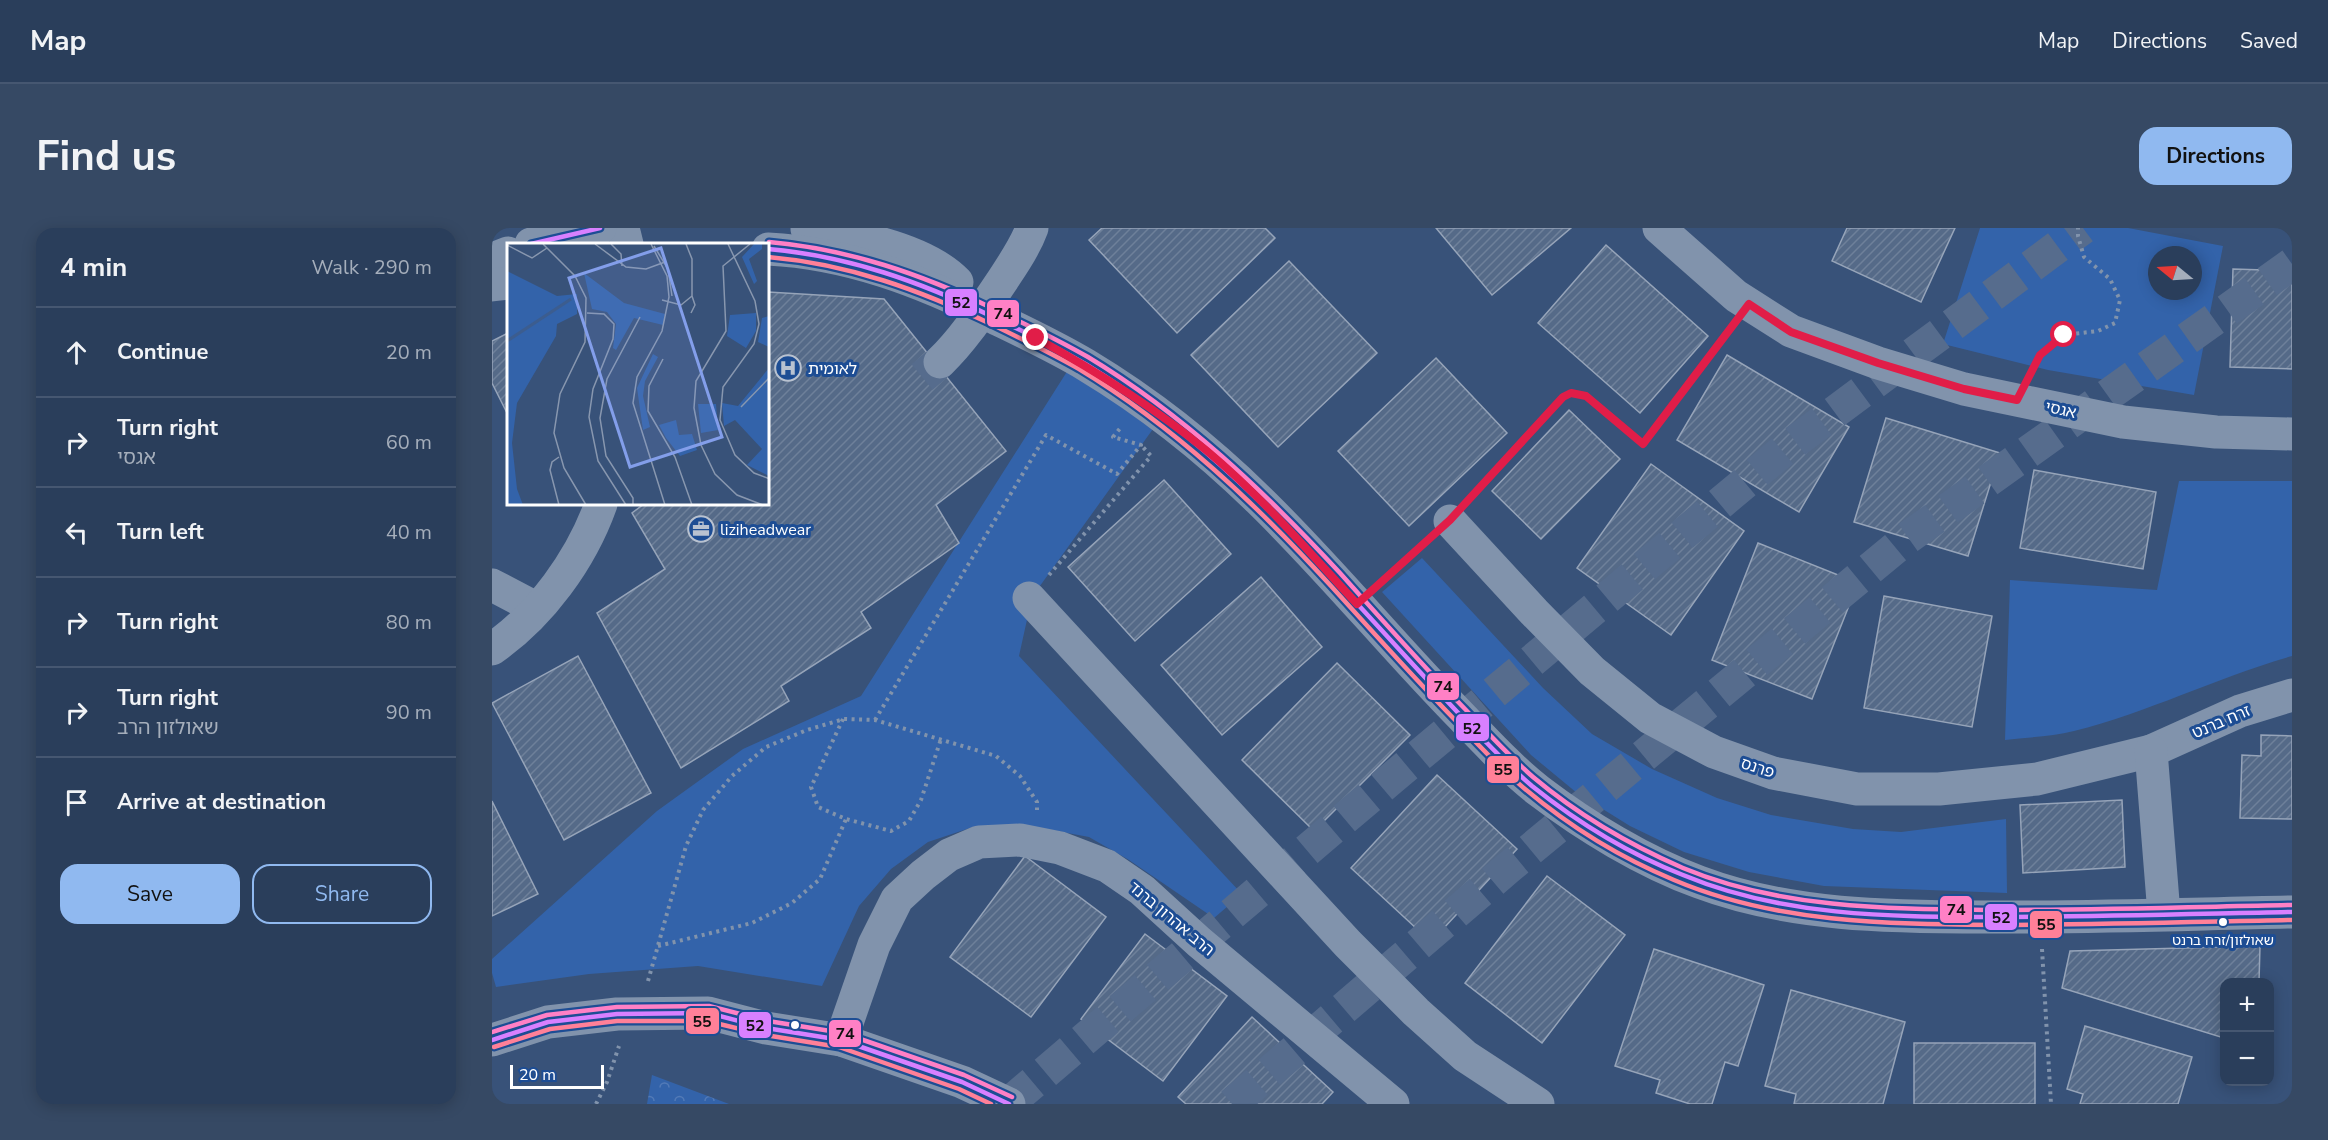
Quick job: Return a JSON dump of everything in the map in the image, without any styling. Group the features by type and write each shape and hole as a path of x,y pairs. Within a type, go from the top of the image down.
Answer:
{"street":[{"path":"535,243 600,228"},
{"path":"623,228 627,243"},
{"path":"799,228 885,244 913,255 955,279 982,311"},
{"path":"940,362 956,346 982,311 1021,252 1032,228"},
{"name":"אגסי","path":"1659,228 1736,296 1791,332 1878,363 1964,389 2123,422 2216,432 2292,435"},
{"path":"770,249 799,250 849,259 891,272 982,311 1086,365 1142,402 1208,452 1262,502 1448,703 1537,789 1633,851 1696,881 1749,899 1894,917 2040,917 2292,912"},
{"path":"492,259 507,252"},
{"path":"492,285 507,283"},
{"path":"492,649 502,642 559,584 592,531 601,506"},
{"name":"פרנס","path":"1450,520 1534,612 1592,671 1650,718 1714,752 1773,773 1857,789 1939,789 2037,779 2151,751"},
{"path":"492,585 536,608"},
{"path":"1029,598 1348,944 1416,1012 1466,1056 1538,1104"},
{"name":"זרח ברנט","path":"2151,751 2240,711 2292,695"},
{"path":"2151,751 2164,914"},
{"name":"הרב אהרון ברנד","path":"841,1040 874,945 897,899 923,874 949,855 979,842 1020,840 1060,848 1107,866 1142,890 1199,942 1393,1104"},
{"path":"492,1040 548,1022 628,1014 708,1013 766,1028 841,1040 962,1082 1009,1104"}],"path":[{"path":"2017,400 2040,355 2064,335 2098,331 2115,323 2121,300 2110,279 2084,257 2078,228"},
{"path":"1357,604 1450,520 1563,397 1571,393 1586,396 1643,444 1749,304"},
{"path":"1029,598 1151,456 1141,445 1113,437 1142,402"},
{"path":"875,720 1047,435 1117,474 1141,445"},
{"path":"844,718 811,787 818,807 846,819 891,831 909,821 921,800 940,739"},
{"path":"596,1104 607,1082 628,1014 658,946 686,846 703,810 732,776 766,747 844,718 875,720 996,756 1020,776 1037,802 1036,844"},
{"path":"658,946 752,923 792,903 820,879 846,819"},
{"path":"2040,917 2051,1104"}],"green space":[{"path":"1980,228 2128,228 2223,246 2194,395 2048,370 1943,344"},
{"path":"1068,370 1158,422 1032,597 1019,656 1242,894 1214,918 1129,860 1089,837 1019,824 973,827 928,842 891,869 859,906 822,986 698,966 589,974 496,987 492,973 492,959 657,811 743,749 861,696"},
{"path":"2179,481 2292,481 2292,656 2102,723 2057,735 2005,740 2010,580 2157,590"},
{"path":"1422,558 1543,688 1592,734 1652,769 1717,798 1771,815 1853,829 1901,832 2006,819 2007,893 1824,886 1749,872 1684,852 1630,826 1577,793 1531,755 1382,592"},
{"path":"652,1075 729,1104 647,1104"}],"building":[{"path":"1102,228 1265,228 1275,238 1177,333 1089,240"},
{"path":"1436,228 1571,228 1492,295"},
{"path":"1847,228 1955,228 1921,302 1832,261"},
{"path":"1606,245 1708,336 1640,413 1538,323"},
{"path":"1289,261 1377,353 1278,447 1191,355"},
{"path":"2233,269 2292,271 2292,369 2230,367"},
{"path":"770,292 884,299 1006,451 936,505 959,543 861,612 871,628 781,686 789,701 681,768 597,613 665,569 632,513 641,506 770,506"},
{"path":"507,334 507,413 492,383 492,341"},
{"path":"1727,355 1849,427 1799,512 1677,440"},
{"path":"1436,358 1507,433 1409,526 1338,451"},
{"path":"1569,410 1620,459 1541,539 1492,491"},
{"path":"1886,418 2000,453 1968,556 1854,522"},
{"path":"1651,464 1744,531 1671,635 1577,568"},
{"path":"2034,470 2156,492 2143,569 2020,548"},
{"path":"1164,480 1231,554 1135,641 1068,567"},
{"path":"1758,543 1858,583 1812,699 1712,660"},
{"path":"1261,577 1322,647 1222,735 1161,665"},
{"path":"1884,596 1992,616 1972,727 1864,708"},
{"path":"578,656 651,793 564,840 492,703"},
{"path":"1337,663 1410,735 1314,831 1242,760"},
{"path":"2261,735 2292,736 2292,819 2240,818 2242,755 2261,756"},
{"path":"1437,775 1517,849 1431,942 1351,868"},
{"path":"2122,800 2125,867 2023,873 2020,805"},
{"path":"492,801 538,894 492,916"},
{"path":"1025,856 1106,917 1031,1017 950,957"},
{"path":"1547,876 1625,935 1542,1043 1465,983"},
{"path":"1145,934 1227,996 1163,1081 1081,1019"},
{"path":"2260,946 2259,978 2220,978 2220,1037 2062,988 2070,951"},
{"path":"1654,949 1764,985 1738,1066 1725,1062 1712,1104 1690,1104 1656,1093 1660,1080 1615,1066"},
{"path":"1791,990 1905,1022 1883,1104 1794,1104 1796,1094 1765,1086"},
{"path":"1252,1017 1333,1092 1322,1104 1186,1104 1178,1097"},
{"path":"2085,1026 2192,1057 2178,1104 2080,1104 2083,1094 2067,1089"},
{"path":"1914,1043 2035,1043 2035,1104 1914,1104"}],"tunnel":[{"path":"1008,1104 1785,449 2083,228"},
{"path":"1232,1104 1508,868 1906,539 2292,264"},
{"path":"922,377 940,362"}],"transit line":[{"name":"52","path":"535,243 600,228"},
{"name":"74","path":"769,242 828,250 912,274 967,296 1053,338 1123,380 1190,429 1282,513 1449,692 1533,777 1568,804 1605,828 1683,868 1720,882 1758,892 1797,899 1875,907 2031,910 2292,905"},
{"name":"52","path":"770,249 798,252 856,264 912,282 966,304 1053,346 1122,388 1189,438 1281,522 1432,685 1523,778 1585,824 1663,867 1720,889 1758,899 1875,915 2031,917 2292,912"},
{"name":"55","path":"770,257 798,260 856,272 911,290 966,312 1036,346 1079,369 1114,392 1181,442 1244,497 1303,556 1473,739 1516,781 1559,816 1596,840 1674,880 1751,905 1791,913 1872,922 2031,925 2292,920"},
{"name":"74","path":"492,1032 547,1015 617,1007 709,1006 768,1021 843,1033 964,1075 1012,1097"},
{"name":"52","path":"492,1040 548,1022 617,1014 708,1013 766,1028 841,1040 962,1082 1009,1104"},
{"name":"55","path":"494,1047 550,1029 617,1021 707,1021 765,1035 839,1047 959,1089 991,1104"}],"place":[{"name":"לאומית","path":"788,368"},
{"name":"liziheadwear","path":"701,529"},
{"name":"שאולזון/זרח ברנט","path":"2223,922"}],"route":[{"path":"1036,338 1086,365 1142,402 1208,452 1262,502 1357,604 1450,520 1563,397 1571,393 1586,396 1643,444 1749,304 1791,332 1878,363 1964,389 2017,400 2040,355 2064,335"}]}
